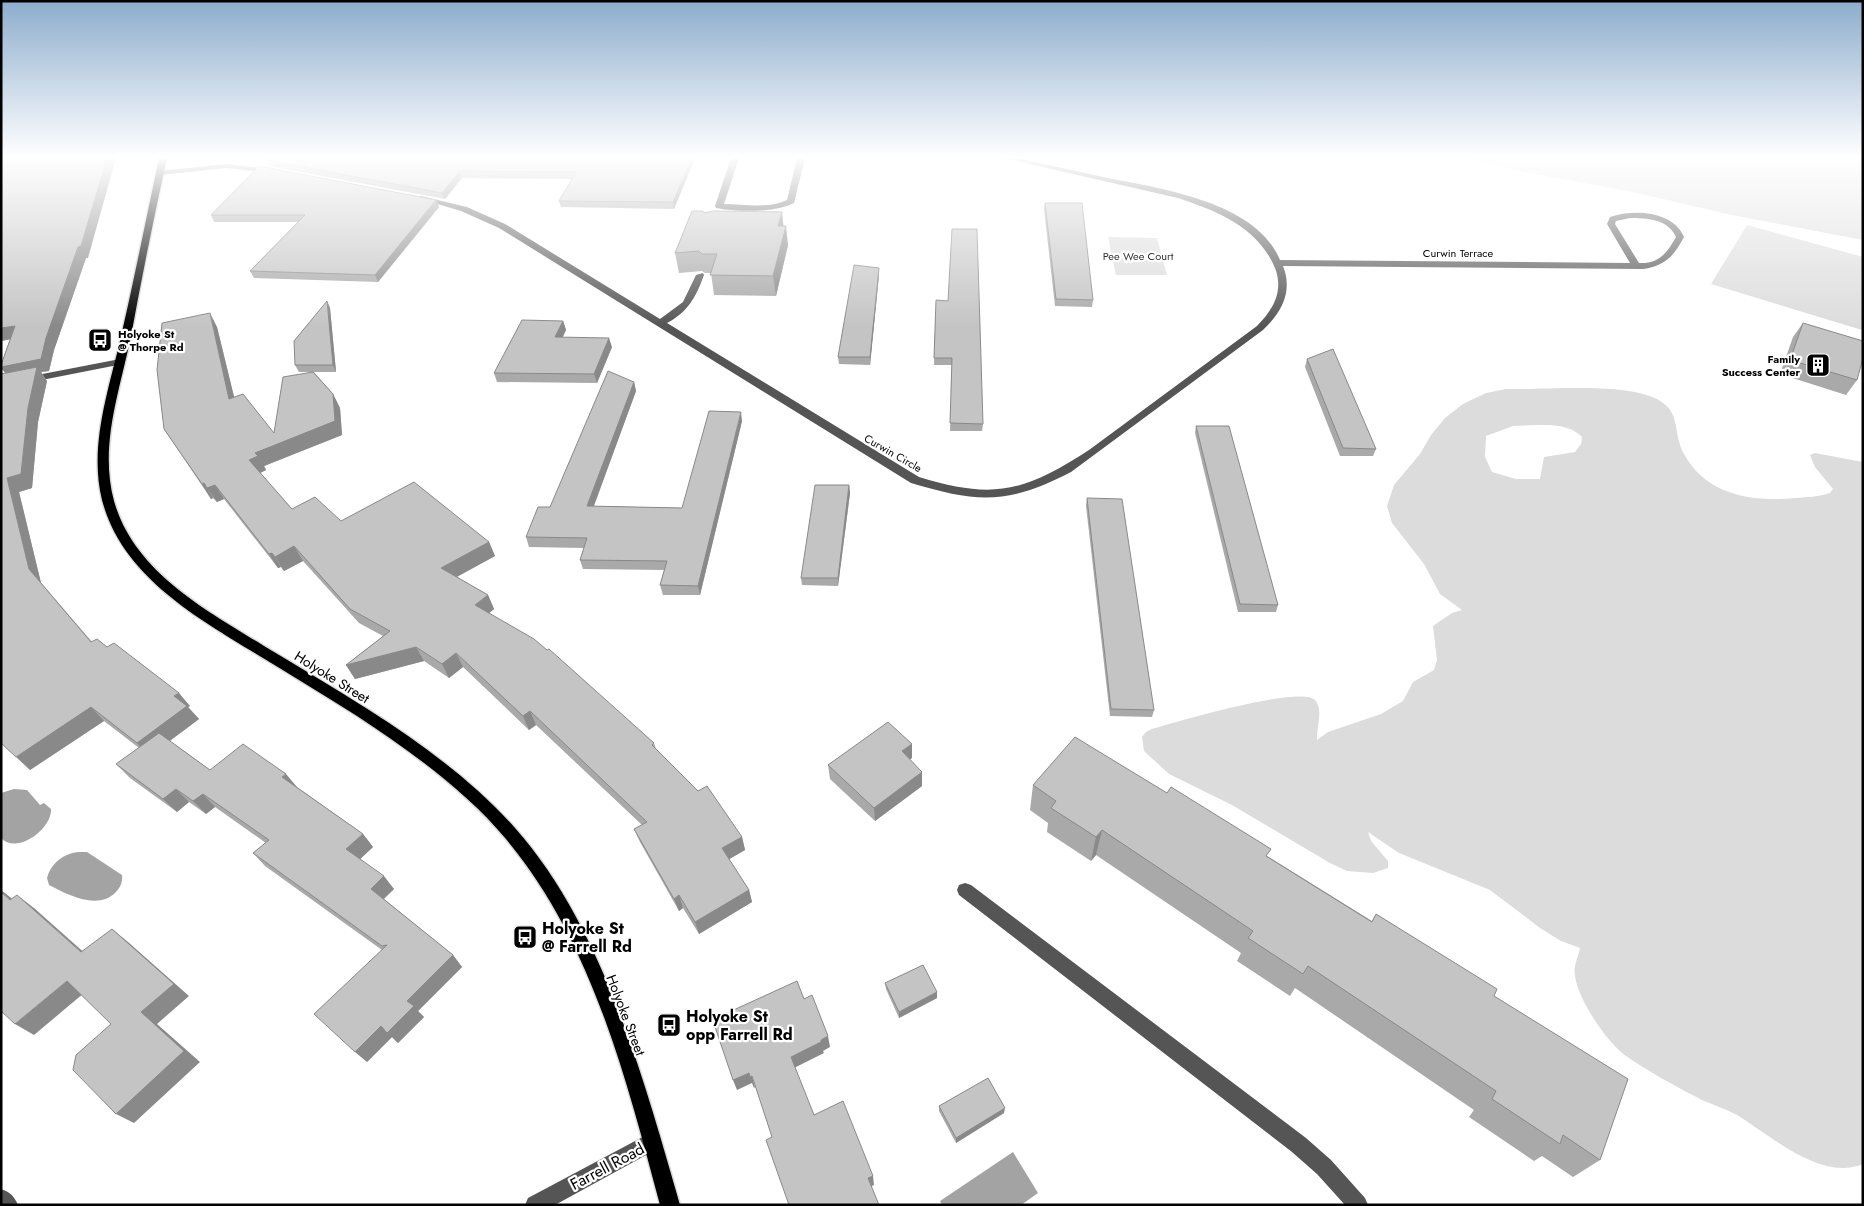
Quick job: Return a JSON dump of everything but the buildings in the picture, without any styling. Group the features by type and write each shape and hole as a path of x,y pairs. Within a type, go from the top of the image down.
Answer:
{"main road":[{"name":"Holyoke Street","path":"151,214 106,433 104,475 108,501 114,518 132,551 155,577 178,597 424,756 472,794 494,816 539,872 578,939 618,1034 670,1205"}],"street":[{"name":"Curwin Circle","path":"475,214 493,221 915,480 945,490 995,494 1027,489 1066,471 1260,328 1272,315 1282,298 1283,279 1279,263 1266,244 1253,232 1227,214"},
{"name":"Curwin Terrace","path":"1279,263 1636,266 1654,265 1667,260 1680,237 1678,231 1666,222 1646,216 1626,215 1613,219 1611,224 1636,266"},
{"path":"660,323 680,312 690,302 700,275"},
{"path":"1,385 120,362"},
{"path":"965,890 1299,1145 1324,1167 1358,1205"},
{"name":"Farrell Road","path":"535,1205 652,1141"},
{"path":"1,1198 8,1205"}],"green space":[{"path":"1728,214 1863,214 1863,240"},
{"path":"1747,225 1863,257 1862,330 1711,284"},
{"name":"Pee Wee Court","path":"1108,237 1157,238 1167,275 1116,275"},
{"path":"1583,388 1625,390 1657,399 1670,410 1680,446 1694,468 1705,479 1718,487 1748,497 1780,499 1813,497 1830,493 1833,489 1815,467 1810,455 1815,453 1863,462 1863,1164 1847,1168 1830,1167 1813,1162 1780,1144 1737,1115 1683,1090 1626,1056 1609,1040 1600,1028 1591,1015 1578,988 1575,966 1580,948 1561,941 1540,928 1490,890 1399,853 1368,832 1371,841 1388,861 1388,868 1373,873 1347,871 1330,863 1232,805 1169,774 1144,751 1142,737 1152,729 1237,706 1287,697 1305,697 1315,700 1318,704 1317,740 1328,732 1381,714 1403,701 1413,682 1434,670 1437,660 1433,626 1452,613 1462,610 1440,594 1424,564 1392,523 1387,506 1394,485 1420,454 1431,435 1445,418 1463,404 1486,393 1506,389","holes":["1513,426 1562,426 1572,430 1582,437 1581,444 1575,452 1544,457 1540,479 1516,479 1492,472 1485,457 1486,436"]}],"shaded area":[{"path":"14,789 27,790 40,805 44,803 51,809 50,817 40,831 24,842 16,843 8,842 1,838 1,793"},
{"path":"87,852 122,875 121,885 115,893 108,898 91,901 65,893 49,885 47,878 55,863 68,854"},
{"path":"1013,1152 1038,1193 1021,1205 942,1205 940,1201"}],"place":[{"name":"Holyoke St @ Thorpe Rd","path":"100,340"},
{"name":"Family Success Center","path":"1818,365"},
{"name":"Holyoke St @ Farrell Rd","path":"525,937"},
{"name":"Holyoke St opp Farrell Rd","path":"669,1025"}]}
